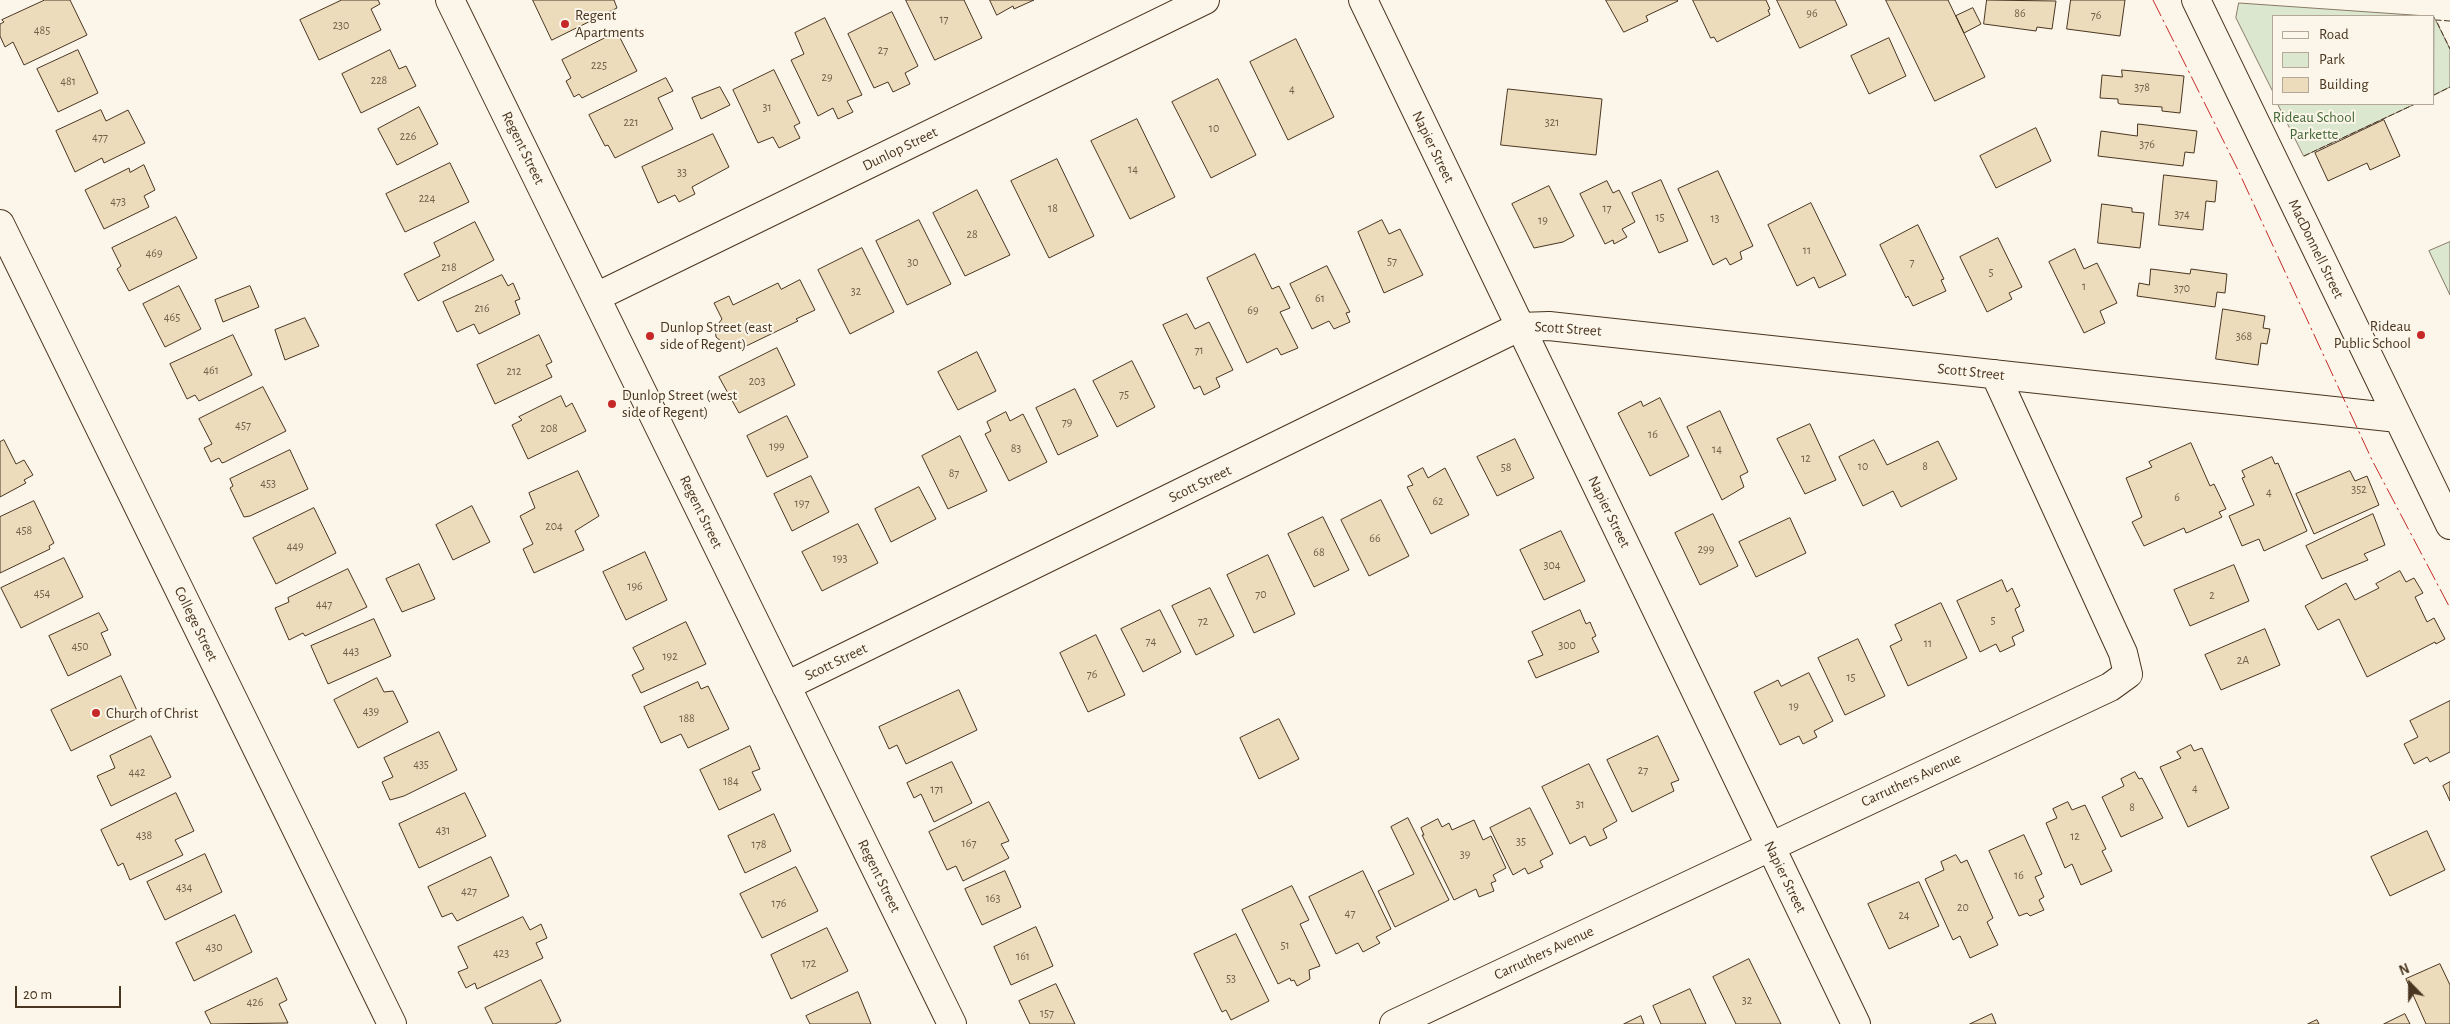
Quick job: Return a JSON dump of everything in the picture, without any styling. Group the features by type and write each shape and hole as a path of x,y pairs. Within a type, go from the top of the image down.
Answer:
{"street":[{"name":"Regent Street","path":"450,0 952,1024"},
{"name":"Dunlop Street","path":"596,297 1205,0"},
{"name":"Napier Street","path":"1363,0 1856,1024"},
{"name":"MacDonnell Street","path":"2196,0 2450,525"},
{"name":"College Street","path":"0,224 392,1024"},
{"name":"Scott Street","path":"786,686 1519,327 1549,326 2398,418"},
{"name":"Carruthers Avenue","path":"1394,1024 2110,687 2128,674 2123,653 1994,374"}],"green space":[{"name":"Rideau School Parkette","path":"2239,3 2413,15 2272,15 2272,90 2236,18"},
{"path":"2435,19 2450,49 2450,87 2435,94"},
{"name":"Rideau School Parkette","path":"2278,105 2413,105 2304,156"},
{"path":"2450,242 2450,295 2429,251"}],"building":[{"path":"45,0 70,0 87,35 24,65 13,42 5,47 0,36 0,24 4,22 2,20"},
{"path":"342,0 378,0 380,4 371,9 381,30 319,60 300,20"},
{"name":"Regent Apartments","path":"533,0 614,0 617,8 552,40"},
{"path":"906,0 964,0 982,38 935,60"},
{"path":"990,0 1034,0 1014,9 1013,6 997,15"},
{"path":"1606,0 1678,1 1646,16 1648,21 1624,32"},
{"path":"1693,0 1766,0 1770,9 1768,10 1770,15 1717,42 1714,37 1711,38"},
{"path":"1777,0 1835,0 1847,25 1800,48"},
{"path":"1886,0 1948,0 1985,77 1935,101"},
{"path":"1987,0 2056,1 2052,29 2037,27 2036,31 1984,24"},
{"path":"2071,0 2125,0 2120,36 2067,29"},
{"path":"1973,8 1981,24 1964,33 1956,16"},
{"path":"892,12 918,66 905,73 910,84 893,92 888,82 874,88 848,34"},
{"path":"825,18 862,95 847,101 853,112 838,119 833,108 818,116 791,60 804,54 795,33"},
{"path":"617,32 637,71 582,98 579,94 574,97 566,81 571,78 562,60"},
{"path":"1889,38 1906,76 1869,94 1851,56"},
{"path":"1296,39 1334,117 1288,140 1250,62"},
{"path":"78,50 98,93 58,112 37,69"},
{"path":"390,50 399,69 406,66 416,86 361,113 342,74"},
{"path":"774,70 800,123 794,126 800,138 779,148 773,137 758,143 733,90"},
{"path":"2122,70 2184,76 2180,113 2162,111 2162,107 2120,104 2118,99 2100,98 2102,75 2122,77"},
{"path":"666,78 673,91 658,98 673,129 615,158 608,145 605,146 589,115"},
{"path":"1218,79 1256,155 1211,178 1172,102"},
{"path":"720,87 730,105 701,119 692,98"},
{"path":"1508,89 1602,99 1596,155 1501,145"},
{"path":"419,107 438,144 397,165 378,129"},
{"path":"101,110 106,121 128,110 145,143 104,163 102,158 75,172 56,131"},
{"path":"1137,119 1175,197 1130,219 1091,141"},
{"path":"2384,120 2400,156 2370,170 2367,163 2328,181 2315,153"},
{"path":"2138,124 2197,131 2194,153 2185,152 2183,166 2098,156 2101,131 2137,136"},
{"path":"2036,128 2051,161 1996,188 1980,156"},
{"path":"713,134 729,167 692,187 695,194 679,202 675,195 658,203 642,167"},
{"path":"1057,159 1094,236 1049,258 1011,181"},
{"path":"450,163 469,202 405,232 386,194"},
{"path":"144,165 155,190 144,196 149,207 104,229 85,190 129,168 130,172"},
{"path":"1718,171 1753,246 1740,252 1742,259 1730,265 1726,258 1713,265 1678,189"},
{"path":"2164,175 2217,181 2215,202 2206,201 2203,230 2159,225"},
{"path":"1661,180 1688,241 1659,253 1632,193"},
{"path":"1607,181 1613,193 1619,190 1635,222 1622,229 1627,237 1614,244 1613,240 1605,244 1580,194"},
{"path":"1549,186 1574,236 1563,242 1534,248 1512,204"},
{"path":"977,190 1010,255 965,276 933,213"},
{"path":"1811,203 1846,275 1819,288 1814,277 1797,286 1768,225"},
{"path":"2102,204 2132,208 2132,212 2144,213 2140,248 2098,243"},
{"path":"176,217 197,258 129,291 117,269 121,266 112,248"},
{"path":"919,220 951,284 907,305 876,241"},
{"path":"1382,220 1389,234 1400,229 1423,275 1384,293 1358,232"},
{"path":"475,222 494,260 418,301 404,274 440,256 434,243"},
{"path":"1918,225 1944,279 1941,280 1946,291 1913,306 1908,296 1906,298 1880,245"},
{"path":"1998,238 2022,287 2009,293 2012,299 1987,312 1960,257"},
{"path":"862,248 894,312 850,334 818,270"},
{"path":"2075,249 2084,269 2097,263 2117,303 2100,311 2105,323 2084,333 2049,262"},
{"path":"1255,254 1272,289 1279,286 1290,308 1280,312 1298,348 1281,355 1277,348 1247,363 1207,278"},
{"path":"1327,266 1350,312 1346,313 1350,322 1334,329 1329,321 1312,329 1290,284"},
{"path":"2151,269 2190,274 2191,269 2227,274 2225,293 2217,292 2215,307 2137,296 2139,283 2149,285"},
{"path":"502,275 508,286 513,283 520,299 515,301 520,314 479,334 474,324 457,332 443,302"},
{"path":"800,280 815,310 796,319 798,321 740,349 736,341 722,342 716,337 715,328 722,319 714,303 729,296 733,305 778,283 781,289"},
{"path":"179,286 201,329 165,347 143,304"},
{"path":"250,286 259,307 223,322 215,300"},
{"path":"2223,309 2265,316 2263,328 2270,329 2267,344 2261,343 2258,365 2216,359"},
{"path":"1187,314 1195,329 1209,322 1233,370 1216,378 1220,387 1204,395 1200,386 1194,389 1163,325"},
{"path":"305,318 319,346 285,360 275,330"},
{"path":"233,335 252,375 199,401 195,395 187,399 170,364"},
{"path":"539,335 552,362 546,365 552,377 495,404 477,365"},
{"path":"777,348 795,385 739,413 719,377"},
{"path":"977,352 996,391 958,410 938,372"},
{"path":"1132,361 1155,407 1117,427 1093,381"},
{"path":"263,387 286,431 225,462 222,463 219,458 211,462 204,448 212,444 199,419"},
{"path":"1075,389 1098,436 1058,455 1036,408"},
{"path":"561,396 566,407 572,403 586,431 528,459 512,425 522,420 519,417"},
{"path":"1660,398 1689,456 1650,476 1618,413 1641,401 1643,406"},
{"path":"1720,411 1748,472 1740,476 1744,487 1722,500 1687,427"},
{"path":"1006,412 1010,421 1023,414 1047,462 1009,481 985,434 991,431 987,422"},
{"path":"787,416 808,457 767,477 747,436"},
{"path":"1810,424 1836,480 1805,494 1777,439"},
{"path":"960,436 987,491 948,509 922,456"},
{"path":"1515,439 1534,478 1497,496 1477,457"},
{"path":"4,440 16,464 24,460 33,475 24,480 26,483 0,497 0,442"},
{"path":"1874,440 1887,465 1938,441 1957,479 1901,507 1893,491 1863,506 1839,457"},
{"path":"2191,443 2210,486 2214,484 2226,509 2219,512 2222,517 2189,532 2186,533 2184,528 2144,546 2132,522 2142,517 2126,478 2152,467 2149,462"},
{"path":"290,450 308,489 244,517 230,488 233,486 230,479"},
{"path":"2272,457 2275,464 2278,463 2307,531 2264,551 2259,539 2242,546 2229,516 2254,505 2242,478 2245,477 2242,471"},
{"path":"1423,468 1428,478 1445,468 1469,515 1431,534 1407,487 1413,485 1408,476"},
{"path":"578,471 599,516 575,531 584,550 534,573 523,549 533,544 520,516 535,508 529,493"},
{"path":"2350,471 2355,481 2367,476 2379,505 2314,534 2296,494"},
{"path":"811,476 829,512 792,531 774,494"},
{"path":"919,487 936,519 891,542 875,509"},
{"path":"1381,500 1409,556 1369,576 1341,520"},
{"path":"34,501 54,543 49,546 50,549 0,573 0,517"},
{"path":"472,506 490,542 453,560 436,525"},
{"path":"314,508 336,553 276,584 253,538"},
{"path":"1713,514 1738,566 1700,585 1675,533"},
{"path":"2373,514 2385,545 2364,554 2368,560 2322,579 2306,546"},
{"path":"1323,517 1349,570 1314,587 1288,534"},
{"path":"1790,518 1806,553 1756,577 1739,542"},
{"path":"858,524 878,563 822,591 802,552"},
{"path":"1561,531 1585,581 1544,600 1520,550"},
{"path":"645,552 667,600 626,620 603,572"},
{"path":"1268,555 1295,614 1254,633 1227,575"},
{"path":"64,558 83,597 21,628 1,588"},
{"path":"419,564 435,599 402,612 386,579"},
{"path":"2234,565 2249,601 2190,626 2174,590"},
{"path":"348,569 367,607 305,636 303,633 289,640 275,608 289,602 288,598"},
{"path":"2400,571 2406,582 2414,578 2423,593 2415,597 2427,622 2434,618 2445,639 2436,644 2435,642 2367,677 2339,619 2318,630 2305,606 2346,583 2355,600 2379,588 2376,584"},
{"path":"2002,580 2007,592 2012,588 2020,606 2015,609 2024,631 2012,637 2015,645 2000,652 1996,644 1980,652 1957,601"},
{"path":"1210,588 1234,636 1196,655 1172,606"},
{"path":"1941,603 1967,658 1908,686 1890,646 1902,640 1895,625"},
{"path":"1160,610 1181,652 1143,672 1121,629"},
{"path":"1580,610 1586,624 1590,622 1596,636 1592,638 1599,652 1536,678 1528,661 1543,655 1532,632"},
{"path":"99,613 108,630 101,633 111,655 68,676 49,636"},
{"path":"374,619 391,656 328,684 311,646"},
{"path":"686,622 706,664 641,693 632,675 644,669 633,648"},
{"path":"2265,629 2280,665 2221,690 2205,655"},
{"path":"1096,635 1125,695 1088,712 1060,653"},
{"path":"1858,639 1885,696 1845,715 1818,658"},
{"path":"1809,673 1833,721 1814,731 1817,737 1803,744 1799,736 1780,745 1754,692 1778,680 1781,686"},
{"path":"121,676 140,717 71,751 51,710"},
{"path":"377,678 384,692 393,691 408,722 358,748 334,700"},
{"path":"698,682 701,689 708,686 729,729 688,748 681,734 661,743 644,707"},
{"path":"959,690 977,730 906,764 897,745 889,749 879,727"},
{"path":"2450,701 2450,752 2430,762 2427,757 2414,764 2404,744 2418,737 2410,721"},
{"path":"1279,719 1299,759 1259,779 1240,738"},
{"path":"439,732 457,770 404,796 390,800 382,782 393,777 384,758"},
{"path":"151,736 171,777 111,806 97,776 115,768 110,756"},
{"path":"1658,736 1679,780 1671,783 1674,791 1632,812 1607,760"},
{"path":"2191,745 2194,751 2202,748 2229,808 2188,827 2160,767 2181,758 2177,752"},
{"path":"750,746 760,769 752,772 761,790 719,810 700,770"},
{"path":"952,762 972,803 934,822 921,794 914,798 907,783"},
{"path":"1589,764 1617,821 1603,829 1607,838 1590,846 1585,836 1570,844 1542,787"},
{"path":"2135,772 2139,779 2142,778 2163,818 2121,837 2102,797 2124,786 2121,779"},
{"path":"2450,782 2450,801 2443,786"},
{"path":"176,793 194,831 175,840 183,855 130,880 123,863 118,866 101,830"},
{"path":"465,793 486,836 419,868 399,824"},
{"path":"989,802 1009,841 1001,844 1009,858 963,881 956,866 947,870 929,832"},
{"path":"2068,802 2072,810 2085,805 2106,849 2102,851 2112,871 2081,885 2072,864 2065,868 2046,823 2057,818 2053,809"},
{"path":"1530,808 1553,854 1540,861 1543,867 1528,874 1525,868 1513,875 1490,828"},
{"path":"774,814 791,851 745,873 728,836"},
{"path":"1408,818 1449,900 1395,927 1378,891 1414,874 1391,827"},
{"path":"1438,819 1442,827 1449,823 1452,830 1474,820 1483,840 1491,836 1506,868 1493,875 1496,881 1491,883 1494,891 1479,897 1476,889 1454,900 1422,835 1424,835 1421,828"},
{"path":"2427,831 2445,870 2390,896 2371,857"},
{"path":"2024,835 2042,874 2035,877 2044,897 2039,900 2044,910 2030,916 2027,913 2019,916 1989,851"},
{"path":"205,854 222,892 165,920 147,882"},
{"path":"1956,855 1961,863 1967,860 1993,918 1987,922 1998,945 1970,958 1960,936 1953,940 1925,879 1944,870 1941,862"},
{"path":"491,857 509,896 457,921 452,913 442,917 428,887"},
{"path":"796,867 818,911 762,938 740,894"},
{"path":"1005,871 1021,907 982,925 965,889"},
{"path":"1363,871 1391,929 1376,937 1380,943 1363,952 1358,943 1336,954 1309,897"},
{"path":"1919,882 1939,926 1889,949 1868,904"},
{"path":"1292,886 1309,920 1300,924 1320,966 1309,970 1310,979 1297,986 1294,980 1291,981 1290,978 1278,984 1242,910"},
{"path":"235,915 252,952 194,981 176,943"},
{"path":"523,917 530,930 541,924 547,938 536,943 543,958 477,989 475,983 466,988 458,972 468,968 458,947"},
{"path":"1036,927 1053,966 1011,985 994,947"},
{"path":"827,928 848,971 791,999 771,955"},
{"path":"1236,934 1269,1001 1231,1020 1226,1010 1222,1012 1194,954"},
{"path":"1749,959 1781,1024 1736,1024 1713,977"},
{"path":"2440,964 2450,985 2450,1024 2426,1024 2406,979"},
{"path":"277,978 287,1000 279,1004 288,1023 211,1024 205,1012"},
{"path":"541,980 561,1021 555,1024 493,1024 485,1008"},
{"path":"1056,984 1075,1024 1030,1024 1019,1001"},
{"path":"1690,989 1706,1024 1661,1024 1653,1006"},
{"path":"858,992 871,1024 810,1024 806,1016"},
{"path":"1992,1014 1996,1024 1970,1024"},
{"path":"2405,1014 2410,1024 2384,1024"},
{"path":"1641,1016 1644,1024 1624,1024"},
{"path":"2317,1020 2319,1024 2308,1024"}],"fence":[{"path":"2450,21 2436,20 2450,49"},
{"path":"2435,94 2450,87"},
{"path":"2304,156 2413,105"}],"power":[{"path":"2153,0 2237,168 2372,460 2450,608"}],"place":[{"name":"Regent Apartments","path":"565,24"},
{"name":"Rideau Public School","path":"2421,335"},
{"name":"Dunlop Street (east side of Regent)","path":"650,336"},
{"name":"Dunlop Street (west side of Regent)","path":"612,404"},
{"name":"Church of Christ","path":"96,713"}]}
